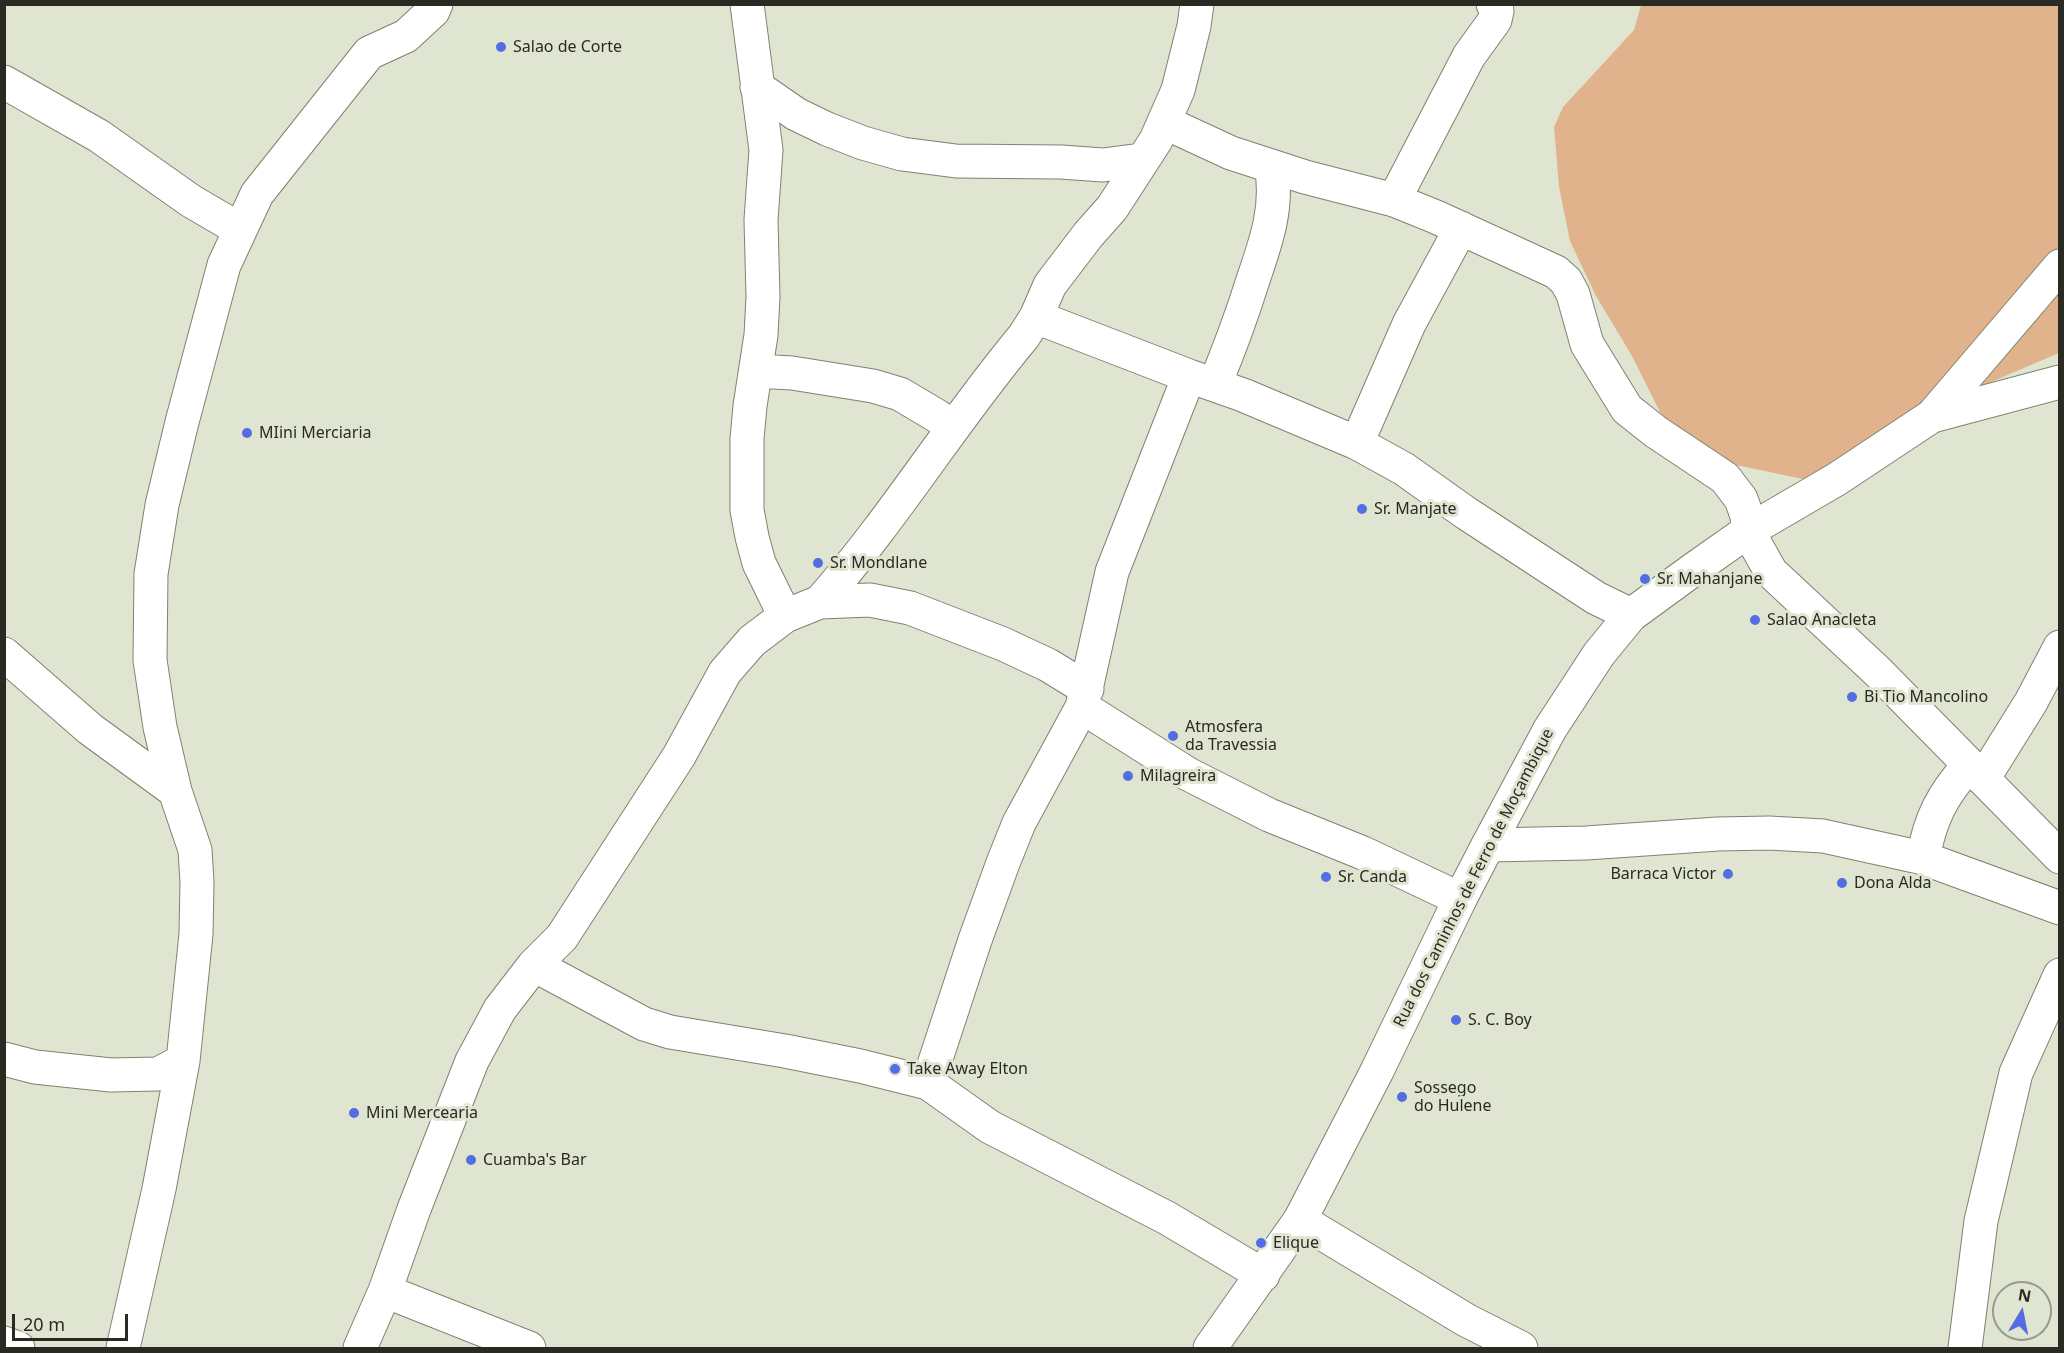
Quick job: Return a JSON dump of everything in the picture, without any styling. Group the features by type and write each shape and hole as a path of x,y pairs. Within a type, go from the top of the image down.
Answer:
{"street":[{"path":"123,1348 159,1189 183,1061 196,934 195,850 175,791 160,727 150,660 152,574 162,505 224,265 257,194 369,53 406,36 433,11 436,4"},
{"path":"747,4 765,150 761,210 763,297 761,335 747,439 747,510 759,563 785,616"},
{"path":"820,602 887,520 1036,317 1050,285 1112,208 1156,140 1178,90 1194,26 1197,4"},
{"path":"1394,200 1469,56 1495,20 1497,11 1493,4"},
{"path":"4,82 99,136 191,201 239,229"},
{"path":"757,87 796,114 827,129 863,143 902,154 956,161 1061,162 1103,165 1141,160"},
{"path":"1164,122 1231,153 1394,200 1556,272 1566,281 1573,294 1587,344 1628,409 1656,432 1725,478 1742,499 1748,531 1771,572 1877,671 2060,857"},
{"path":"928,1083 975,940 1019,823 1084,698 1112,572 1265,248 1275,202 1275,184 1271,166"},
{"path":"1357,443 1409,324 1461,228"},
{"name":"Rua dos Caminhos de Ferro de Moçambique","path":"1210,1348 1300,1220 1377,1071 1488,845 1555,721 1599,654 1631,615 1748,531 1837,479 1932,416 2060,266"},
{"path":"1036,317 1202,380 1357,443 1404,470 1596,598 1631,615"},
{"path":"756,371 792,373 873,386 900,394 938,416 953,428"},
{"path":"1932,416 2060,382"},
{"path":"360,1348 385,1291 414,1209 472,1061 500,1009 534,965 562,938 575,919 679,756 726,672 752,641 785,616 820,602 870,600 910,608 1003,644 1048,665 1084,698 1188,774 1269,815 1363,853 1460,899"},
{"path":"1923,858 1928,832 1938,807 1952,785 1976,772 2031,702 2060,647"},
{"path":"4,654 90,729 175,791"},
{"path":"1488,845 1586,843 1718,834 1769,833 1823,836 1923,858 2060,908"},
{"path":"534,965 644,1024 670,1032 785,1051 928,1083 990,1128 1167,1218 1263,1275"},
{"path":"1965,1348 1981,1221 2013,1084 2031,1036 2060,975"},
{"path":"4,1059 35,1067 111,1075 158,1074 183,1061"},
{"path":"1300,1220 1466,1320 1521,1348"},
{"path":"385,1291 529,1348"},
{"path":"4,1343 18,1348"}],"shaded area":[{"path":"1641,5 2059,5 2059,353 1963,394 1817,482 1698,457 1660,412 1632,356 1596,296 1570,241 1559,187 1554,127 1563,107 1634,30"}],"place":[{"name":"Salao de Corte","path":"501,47"},
{"name":"MIini Merciaria","path":"247,433"},
{"name":"Sr. Manjate","path":"1362,509"},
{"name":"Sr. Mondlane","path":"818,563"},
{"name":"Sr. Mahanjane","path":"1645,579"},
{"name":"Salao Anacleta","path":"1755,620"},
{"name":"Bi Tio Mancolino","path":"1852,697"},
{"name":"Atmosfera da Travessia","path":"1173,736"},
{"name":"Milagreira","path":"1128,776"},
{"name":"Barraca Victor","path":"1728,874"},
{"name":"Sr. Canda","path":"1326,877"},
{"name":"Dona Alda","path":"1842,883"},
{"name":"S. C. Boy","path":"1456,1020"},
{"name":"Take Away Elton","path":"895,1069"},
{"name":"Sossego do Hulene","path":"1402,1097"},
{"name":"Mini Mercearia","path":"354,1113"},
{"name":"Cuamba's Bar","path":"471,1160"},
{"name":"Elique","path":"1261,1243"}]}
